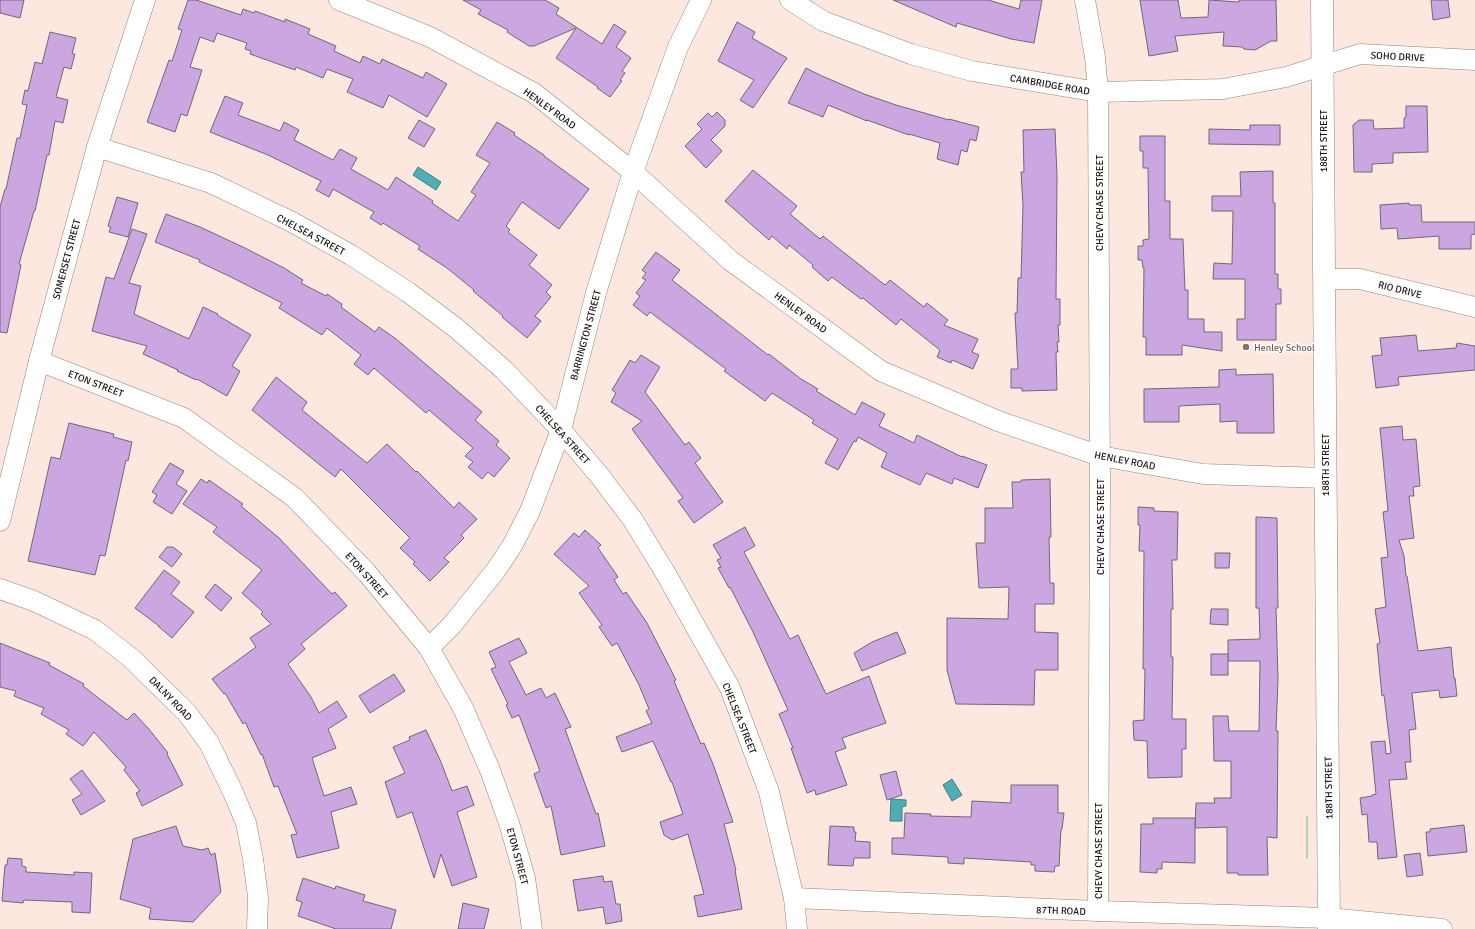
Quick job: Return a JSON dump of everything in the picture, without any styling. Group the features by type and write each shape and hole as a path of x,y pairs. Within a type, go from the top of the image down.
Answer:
{"street":[{"name":"SOMERSET STREET","path":"0,521 39,361 97,147 145,0"},
{"name":"HENLEY ROAD","path":"339,0 430,37 534,93 633,172 731,261 881,371 998,421 1100,456 1203,474 1325,478"},
{"name":"BARRINGTON STREET","path":"429,648 452,625 496,570 512,546 530,511 561,430 596,293 633,172 678,47 701,0"},
{"name":"CAMBRIDGE ROAD","path":"790,0 823,21 911,54 972,71 1098,92 1223,89 1286,77 1322,67"},
{"name":"CHEVY CHASE STREET","path":"1085,0 1095,57 1098,92 1100,456 1098,911"},
{"name":"188TH STREET","path":"1322,0 1329,924"},
{"name":"SOHO DRIVE","path":"1322,67 1360,54 1475,60"},
{"name":"CHELSEA STREET","path":"97,147 211,183 292,222 351,255 408,292 456,328 504,370 561,430 599,475 633,520 730,688 769,792 794,898 798,929"},
{"name":"RIO DRIVE","path":"1324,279 1360,279 1475,307"},
{"name":"ETON STREET","path":"39,361 184,418 295,498 367,573 429,648 463,708 490,770 509,823 525,878 532,929"},
{"name":"DALNY ROAD","path":"0,589 34,601 95,630 131,658 187,713 209,743 233,792 246,823 258,897 257,929"},
{"name":"87TH ROAD","path":"794,898 1098,911 1442,929"}],"green space":[{"path":"1306,816 1308,816 1308,859 1306,858"}],"water":[{"path":"418,167 441,182 436,190 413,175"},
{"path":"952,779 962,795 952,801 943,785"},
{"path":"891,799 906,800 906,806 902,807 902,821 890,821"}],"building":[{"path":"0,0 24,0 20,18 0,13"},
{"path":"188,0 196,0 241,15 243,9 254,13 255,11 285,22 285,19 310,29 308,34 336,46 334,51 360,63 363,56 380,64 382,59 423,78 426,72 447,84 427,117 389,95 383,108 347,92 353,79 327,69 323,78 296,67 295,70 250,54 251,51 245,49 247,43 217,33 214,42 200,37 190,67 202,70 187,116 181,114 175,132 147,122 169,60 172,61 182,30 178,29"},
{"path":"463,0 545,0 559,8 556,14 602,44 614,24 626,32 616,47 631,58 622,71 625,73 620,80 622,81 610,97 556,58 576,28 534,46 529,46 507,32 508,30 478,14 481,10"},
{"path":"893,0 988,0 1019,9 1021,0 1042,0 1034,43 1011,39 957,23 956,27"},
{"path":"1140,0 1178,0 1181,18 1208,17 1209,0 1239,2 1239,0 1276,0 1277,41 1271,41 1255,50 1244,49 1242,47 1223,46 1224,32 1175,36 1178,51 1149,56"},
{"path":"1431,0 1448,0 1450,17 1433,20"},
{"path":"737,22 755,32 752,38 787,58 753,108 740,100 754,80 718,61"},
{"path":"50,32 76,38 72,54 75,54 71,69 64,67 56,97 68,100 63,123 55,121 49,155 47,155 35,211 19,264 21,265 7,333 0,332 0,207 6,189 17,138 20,138 27,105 22,104 25,90 28,91 35,62 42,64"},
{"path":"806,68 864,94 896,105 979,127 976,141 970,139 967,152 961,150 958,165 937,159 940,143 909,135 867,121 828,105 823,117 788,103"},
{"path":"225,96 243,103 238,115 280,131 284,122 299,130 294,140 333,160 340,149 357,158 351,169 388,190 396,177 433,201 432,203 458,221 476,195 471,192 490,163 476,155 497,122 515,133 514,135 544,155 589,189 559,229 522,202 506,226 510,230 508,232 537,255 529,265 552,285 546,292 551,297 535,316 541,321 527,338 473,291 474,290 447,268 418,249 420,246 383,223 381,225 370,218 374,212 333,189 329,197 316,190 321,181 268,155 210,132"},
{"path":"1406,106 1427,106 1428,152 1393,153 1393,163 1372,164 1372,172 1354,172 1353,125 1359,120 1373,120 1374,129 1404,128"},
{"path":"717,112 725,120 725,126 711,140 722,151 706,168 685,146 702,129 697,124 708,113 712,117"},
{"path":"419,120 435,129 424,147 408,138"},
{"path":"1250,125 1280,125 1280,145 1209,144 1209,129 1250,130"},
{"path":"1055,129 1057,176 1056,299 1060,299 1060,325 1058,325 1059,342 1057,342 1058,352 1056,352 1057,390 1022,391 1022,388 1011,388 1011,369 1018,369 1015,313 1017,313 1018,278 1021,278 1023,206 1021,172 1024,172 1023,130"},
{"path":"1140,136 1165,136 1165,201 1170,201 1170,239 1183,239 1185,290 1188,290 1188,319 1204,319 1204,332 1222,332 1222,351 1182,345 1182,355 1146,355 1146,337 1143,337 1144,268 1142,260 1138,260 1138,246 1143,246 1143,240 1149,239 1148,168 1143,168 1143,151 1140,151"},
{"path":"753,170 797,206 790,214 820,239 823,236 885,285 890,280 924,307 927,303 948,320 944,325 978,339 972,352 979,355 973,369 952,360 951,363 937,357 940,350 901,319 896,325 863,298 861,299 832,277 828,281 812,267 813,265 789,245 787,249 772,236 769,240 725,201"},
{"path":"1273,171 1273,203 1275,203 1275,274 1278,274 1278,289 1281,289 1281,304 1276,304 1276,340 1237,340 1237,319 1245,319 1245,279 1213,279 1214,263 1232,264 1233,211 1212,211 1212,196 1241,196 1240,172"},
{"path":"117,197 138,203 128,237 109,232 111,227 108,226"},
{"path":"1409,203 1409,205 1421,205 1422,222 1475,222 1475,234 1471,235 1471,249 1439,249 1439,236 1398,239 1397,228 1381,229 1380,205"},
{"path":"166,214 200,227 284,268 303,280 301,283 326,296 327,294 342,304 341,307 375,332 379,327 396,339 482,412 475,420 499,441 496,445 510,458 494,477 488,472 482,479 468,467 473,462 465,456 473,448 429,410 426,413 374,368 368,375 354,364 361,355 327,328 322,335 279,308 282,303 199,262 200,260 155,242"},
{"path":"132,229 147,234 129,283 141,286 134,314 189,339 203,307 218,314 217,315 251,335 232,366 240,371 227,396 197,379 196,380 143,354 147,346 92,331 106,277 114,279"},
{"path":"656,252 680,270 672,280 768,355 769,354 801,379 818,389 816,391 855,415 862,402 885,414 879,426 914,443 917,435 962,457 987,465 978,488 954,478 952,484 926,473 920,485 881,467 887,453 858,437 856,442 854,441 838,470 825,463 838,439 812,423 814,420 772,393 765,401 724,371 726,369 650,312 647,316 633,305 640,296 636,293 646,280 642,278 646,273 642,270"},
{"path":"1416,335 1418,351 1456,348 1457,343 1475,346 1475,370 1398,377 1399,385 1376,388 1372,356 1382,355 1380,338"},
{"path":"641,355 660,367 645,392 685,445 689,442 701,458 695,463 723,502 694,523 678,501 683,498 632,429 642,421 611,402 616,393 612,390 630,360 635,363"},
{"path":"1236,369 1236,375 1273,374 1274,433 1237,433 1237,421 1220,422 1220,404 1179,406 1179,422 1144,422 1144,389 1219,387 1219,370"},
{"path":"276,377 307,402 302,410 367,463 387,444 454,508 459,502 477,519 461,535 464,538 444,558 449,562 430,581 413,564 415,562 400,548 410,538 341,469 335,477 252,410"},
{"path":"69,423 114,434 113,437 132,442 128,461 126,460 105,556 100,555 95,575 28,561 51,457 60,459"},
{"path":"1402,426 1403,440 1416,439 1420,486 1413,487 1414,496 1409,496 1414,538 1399,540 1404,556 1418,651 1451,647 1457,696 1440,698 1439,690 1412,693 1416,729 1409,730 1411,762 1405,762 1407,779 1389,780 1397,857 1378,859 1377,842 1369,842 1367,814 1362,815 1360,798 1376,794 1371,742 1385,741 1386,754 1391,753 1384,695 1382,696 1377,644 1380,643 1375,609 1386,607 1381,558 1388,557 1383,512 1388,511 1380,428"},
{"path":"170,463 184,471 176,484 187,491 172,514 153,502 157,495 152,492"},
{"path":"201,479 207,483 209,480 243,504 241,506 279,538 332,594 335,592 347,606 301,644 305,649 288,664 311,697 319,713 337,701 347,717 328,729 336,748 312,758 324,796 351,787 357,804 331,812 339,848 297,858 291,835 297,834 278,786 274,787 262,754 261,755 245,722 243,724 225,693 224,694 212,679 256,647 250,638 271,624 261,614 263,612 242,593 262,570 213,532 217,527 183,504"},
{"path":"1050,479 1050,583 1054,583 1054,604 1035,604 1035,632 1058,633 1058,670 1035,670 1034,705 956,704 947,670 947,618 1008,619 1009,587 979,588 976,543 985,543 985,508 1013,508 1012,482 1021,482 1021,480"},
{"path":"1138,507 1154,508 1154,511 1178,512 1177,560 1172,560 1173,609 1171,609 1171,657 1173,657 1172,719 1186,719 1186,749 1182,749 1182,777 1148,778 1147,741 1134,740 1133,721 1144,720 1145,669 1143,669 1144,551 1139,551 1140,525 1138,525"},
{"path":"1256,517 1277,518 1277,838 1267,837 1268,875 1238,875 1238,873 1227,873 1227,827 1195,828 1196,803 1215,803 1214,798 1231,798 1231,761 1214,761 1213,716 1228,716 1229,731 1259,731 1260,661 1228,661 1228,640 1260,639 1259,608 1256,608"},
{"path":"745,527 755,546 744,552 790,639 798,635 826,694 869,676 886,723 842,738 846,748 835,752 847,785 816,795 815,790 807,793 791,748 793,748 779,714 788,710 753,632 730,587 729,588 718,568 721,567 717,560 721,558 713,545"},
{"path":"585,530 601,545 598,548 618,577 614,580 623,594 626,592 647,623 676,680 674,681 701,744 704,743 713,764 733,822 724,824 736,870 742,909 698,917 694,896 704,894 688,834 672,840 664,835 660,822 683,814 672,782 653,741 622,752 616,737 652,723 646,711 649,709 639,685 617,643 612,646 599,627 602,625 579,593 589,586 554,554 574,533 579,537"},
{"path":"167,547 173,547 182,554 172,567 159,557"},
{"path":"1215,553 1230,553 1229,568 1215,568"},
{"path":"164,570 180,582 171,594 194,612 172,638 135,608"},
{"path":"215,584 232,598 221,611 205,597"},
{"path":"1211,609 1228,609 1228,625 1210,624"},
{"path":"897,632 906,653 862,671 854,653 872,642"},
{"path":"519,638 527,653 509,662 526,695 541,688 546,698 555,693 571,727 565,729 596,814 598,813 605,846 561,855 551,806 546,808 534,774 540,771 519,715 512,718 506,705 508,704 491,669 496,667 489,652"},
{"path":"0,643 50,663 49,665 84,684 83,686 127,720 134,713 168,753 167,754 183,785 142,806 136,793 140,791 124,770 126,767 94,732 83,746 66,734 69,730 41,714 44,708 14,696 16,691 0,687"},
{"path":"1211,654 1228,654 1228,675 1211,675"},
{"path":"394,674 405,691 370,713 359,696"},
{"path":"426,730 441,762 452,791 467,786 474,805 457,812 477,877 452,886 441,854 434,878 412,812 397,818 385,782 405,773 393,747 410,740 409,737"},
{"path":"82,770 105,801 81,815 72,800 82,794 70,779"},
{"path":"896,771 902,795 887,800 880,775"},
{"path":"1011,785 1058,785 1058,813 1064,813 1061,829 1059,866 1055,866 1054,872 1035,871 1035,865 1031,865 1031,862 964,858 964,864 948,863 948,857 892,854 892,838 904,838 905,813 931,814 930,816 971,817 972,801 1011,803"},
{"path":"1153,818 1195,818 1195,863 1162,862 1162,869 1157,869 1157,873 1140,872 1141,824 1153,824"},
{"path":"1464,825 1467,852 1428,856 1426,832 1430,832 1430,829"},
{"path":"176,826 183,846 202,850 208,848 211,855 215,853 221,892 193,922 149,919 151,908 120,899 133,839"},
{"path":"830,826 854,827 854,832 856,832 855,841 870,842 870,858 854,858 853,866 828,865"},
{"path":"1420,853 1423,875 1407,877 1404,855"},
{"path":"8,858 22,859 22,866 26,867 26,872 74,875 74,872 92,873 90,913 72,912 72,902 24,900 23,903 2,901 5,865 7,865"},
{"path":"603,876 604,882 612,881 616,904 620,904 622,921 606,924 603,907 578,911 573,880"},
{"path":"303,878 335,889 336,886 365,895 363,901 396,910 391,929 336,929 298,916 302,902 296,900"},
{"path":"463,903 489,909 484,929 458,929"}],"place":[{"name":"Henley School","path":"1246,347"}]}
